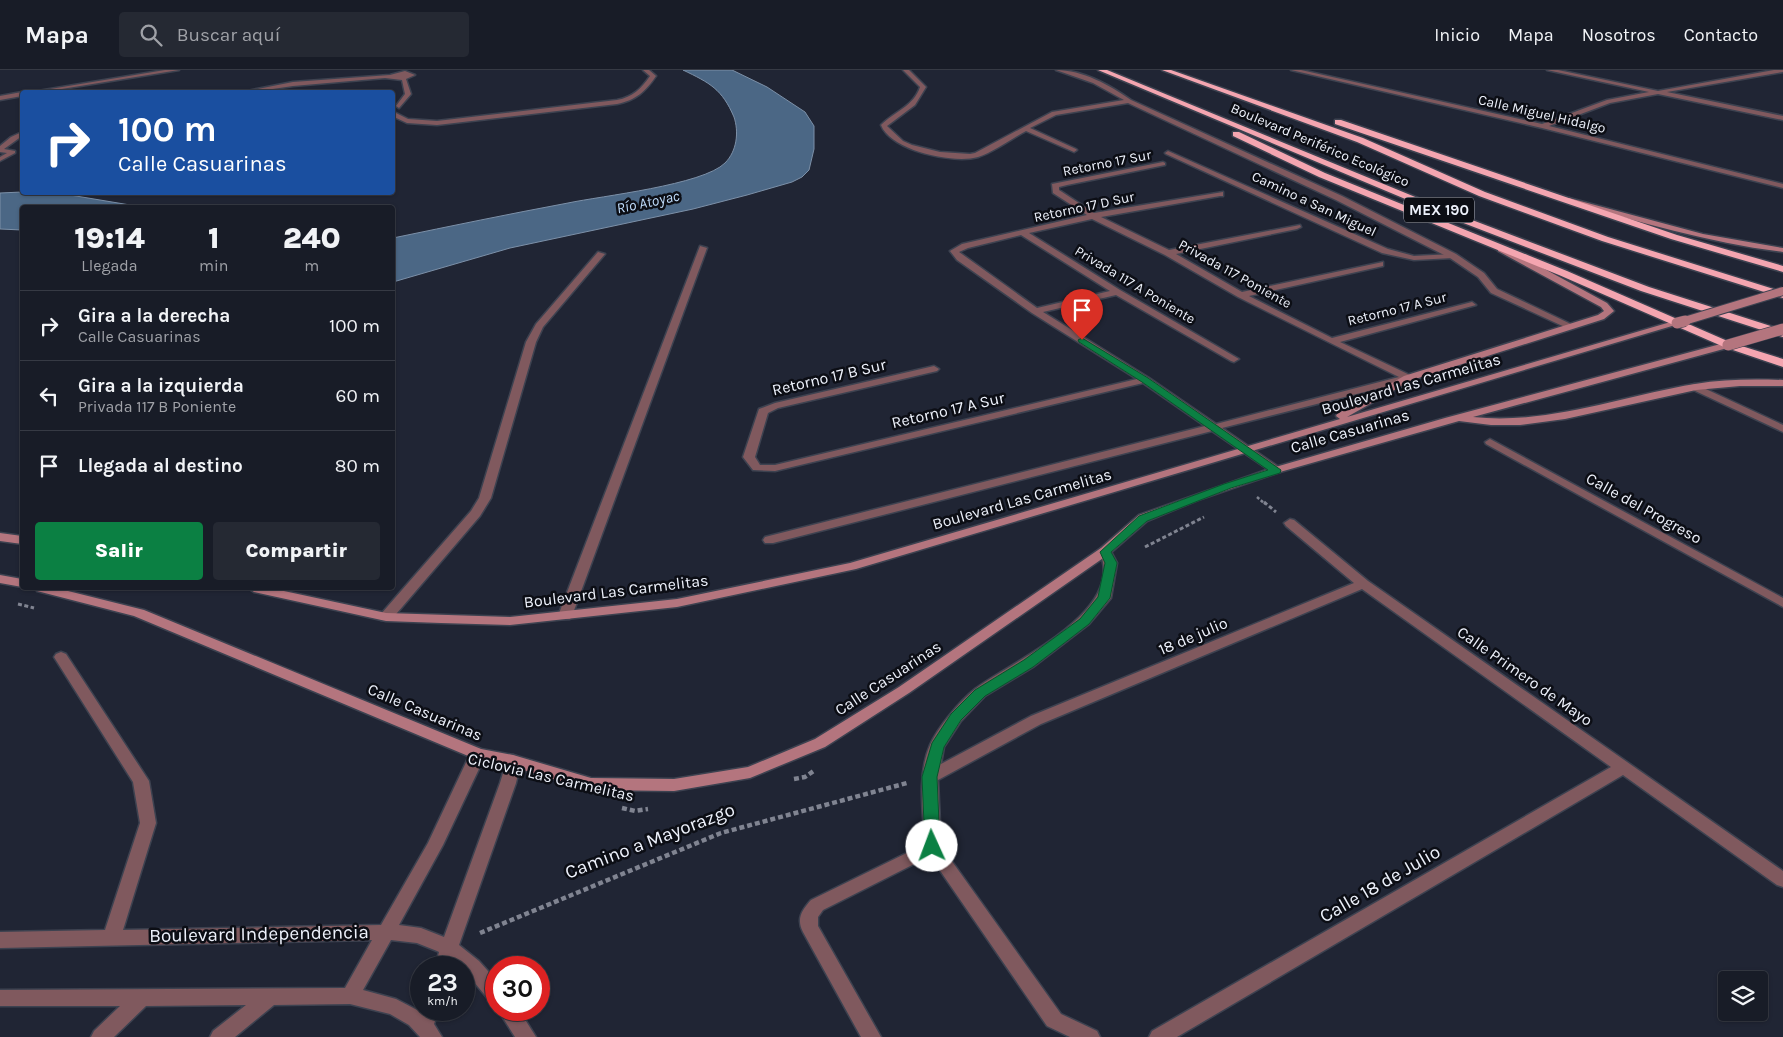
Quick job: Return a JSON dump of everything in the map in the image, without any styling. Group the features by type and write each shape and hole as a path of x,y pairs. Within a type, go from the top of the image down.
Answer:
{"highway":[{"name":"Boulevard Periférico Ecológico","path":"1101,70 1456,217 1645,289 1783,334"},
{"name":"Boulevard Periférico Ecológico","path":"1165,70 1360,140 1482,194 1605,239 1783,295"},
{"path":"1178,75 1311,113"},
{"path":"1135,84 1322,175 1564,273 1728,344 1783,363"},
{"path":"1328,118 1674,237 1783,269"}],"main road":[{"path":"1499,178 1655,224 1736,243 1783,250"},
{"path":"1322,426 1408,378 1601,317 1609,311 1604,304 1492,245"},
{"name":"Boulevard Las Carmelitas","path":"263,590 386,617 510,621 677,603 852,566 1322,426 1585,352 1783,291"},
{"path":"1728,344 1783,328"},
{"name":"Calle Casuarinas","path":"62,590 93,593 478,754 512,761 591,784 674,785 750,772 820,743 1108,557 1143,518 1227,486 1276,470 1728,344"},
{"path":"1456,419 1503,423 1522,422 1695,387 1733,383 1783,383"},
{"path":"0,537 20,540"},
{"path":"0,579 20,583"}],"street":[{"path":"48,90 176,70"},
{"path":"395,114 408,121 437,123 632,100 639,95 652,76 646,70"},
{"path":"906,70 923,87 922,93 918,99 884,125 885,128 903,143 921,149 970,157 1054,113 1129,101"},
{"path":"1059,70 1081,77 1122,95 1129,101 1339,198 1453,256 1481,275 1494,291 1570,326"},
{"name":"Calle Miguel Hidalgo","path":"1294,70 1542,126 1783,186"},
{"path":"1550,70 1783,118"},
{"path":"1738,70 1776,78"},
{"path":"1542,126 1609,100 1783,70"},
{"path":"257,90 293,84 388,76 390,79 404,78 410,91 408,96 396,106"},
{"path":"0,98 20,94"},
{"path":"395,112 403,108 396,106"},
{"path":"1024,128 1074,150"},
{"path":"0,149 20,135"},
{"path":"0,149 13,152 1,158"},
{"name":"Camino a San Miguel","path":"1168,153 1385,251 1414,258 1453,256"},
{"path":"1,158 16,159"},
{"name":"Retorno 17 Sur","path":"1056,186 1162,164"},
{"name":"Privada 117 Poniente","path":"1056,186 1056,191 1093,216 1168,253 1241,295 1408,378"},
{"name":"Retorno 17 D Sur","path":"1035,311 960,258 954,251 965,246 1093,216 1220,194"},
{"path":"1168,253 1297,227"},
{"name":"Privada 117 A Poniente","path":"1024,233 1117,292 1234,359"},
{"path":"565,616 704,248"},
{"path":"386,617 476,513 484,498 531,342 539,326 601,254"},
{"path":"1241,295 1380,264"},
{"path":"1035,311 1117,292"},
{"name":"Retorno 17 A Sur","path":"1331,341 1472,305"},
{"path":"1035,311 1145,380 1276,470"},
{"name":"Retorno 17 B Sur","path":"758,468 749,457 763,411 775,406 934,370"},
{"path":"769,540 1408,378"},
{"name":"Retorno 17 A Sur","path":"758,468 775,468 1145,380"},
{"path":"1695,387 1783,429"},
{"name":"Calle del Progreso","path":"1490,442 1783,603"},
{"name":"Calle Primero de Mayo","path":"1290,523 1363,584 1783,880"},
{"path":"1090,1037 1054,1020 932,846 930,777 937,746 956,717 980,693 1028,664 1084,621 1104,598 1108,557"},
{"name":"18 de julio","path":"930,777 1036,720 1363,584"},
{"path":"61,657 141,781 148,823 112,936"},
{"path":"350,996 435,844 478,754"},
{"path":"447,956 493,828 508,782 512,761"},
{"name":"Calle 18 de Julio","path":"1158,1037 1624,767"},
{"path":"870,1037 809,927 809,916 817,905 932,846"},
{"name":"Boulevard Independencia","path":"0,940 112,936 386,932 420,936 449,947 485,978"},
{"path":"0,998 350,996 376,1001 405,1011 428,1024"},
{"path":"101,1037 142,997"},
{"path":"220,1037 270,997"},
{"path":"515,1021 526,1037"}],"path":[{"path":"1253,493 1290,523"},
{"path":"1108,557 1209,515"},
{"path":"9,603 37,609"},
{"path":"786,781 806,777 822,766"},
{"name":"Camino a Mayorazgo","path":"449,947 524,913 720,833 930,777"},
{"name":"Ciclovia Las Carmelitas","path":"616,807 635,811 654,807"}],"water":[{"name":"Río Atoyac","path":"683,70 732,70 767,87 805,112 814,126 814,149 809,170 802,177 792,182 747,195 693,209 510,248 395,281 395,238 524,211 651,189 696,178 713,171 729,158 737,135 734,117 725,100 720,93 701,79"},
{"path":"0,193 70,195 130,205 20,205 20,230 0,229"}],"route":[{"path":"932,846 930,777 937,746 956,717 980,693 1028,664 1084,621 1104,598 1111,563 1105,552 1143,518 1227,486 1276,470 1145,380 1082,340"}]}
